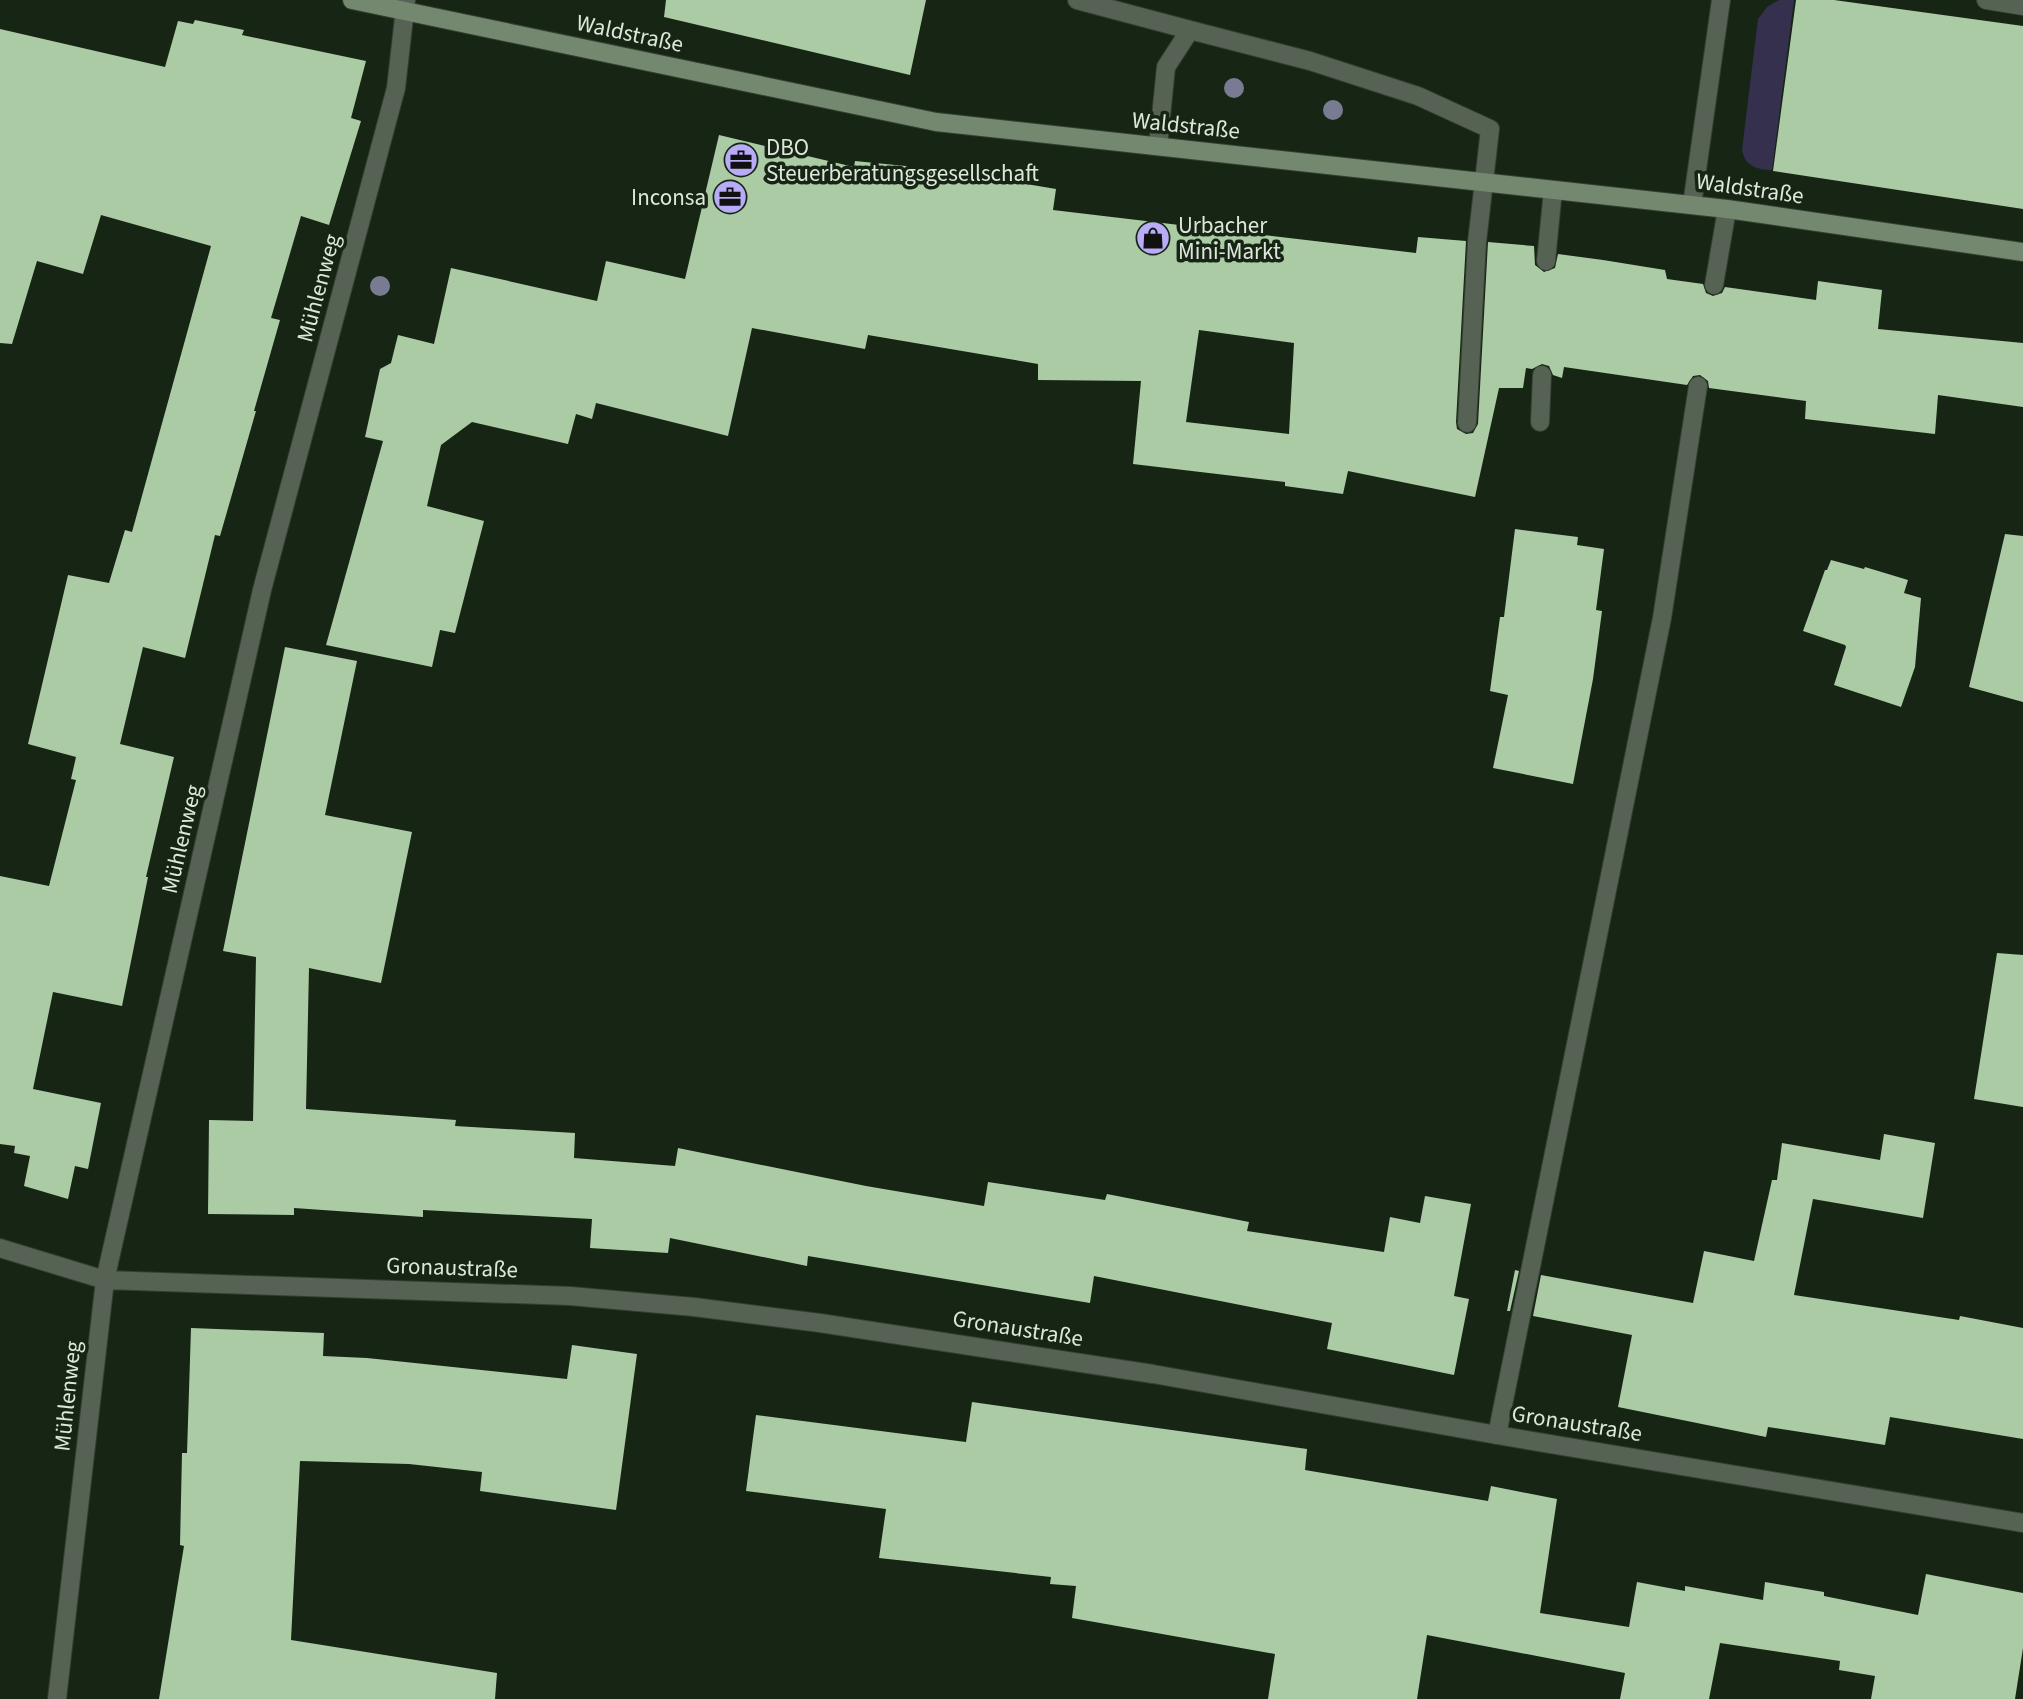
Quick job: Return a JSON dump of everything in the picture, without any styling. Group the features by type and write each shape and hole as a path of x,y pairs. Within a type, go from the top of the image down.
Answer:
{"main road":[{"name":"Waldstraße","path":"352,0 405,5 936,122 1727,209 2023,252"}],"street":[{"path":"1077,0 1310,61 1405,92 1490,129 1478,242 1467,423"},
{"path":"1692,205 1721,0"},
{"path":"1986,0 2023,6"},
{"name":"Mühlenweg","path":"57,1699 105,1280 262,590 396,88 405,5"},
{"path":"1158,146 1166,67 1190,30"},
{"path":"1546,261 1553,190"},
{"path":"1714,285 1727,209"},
{"path":"1540,422 1542,375"},
{"path":"1497,1435 1662,618 1698,387"},
{"name":"Gronaustraße","path":"0,1248 105,1280 570,1296 694,1307 1153,1374 2023,1523"}],"shaded area":[{"path":"1779,0 1794,0 1772,170 1767,170 1749,163 1742,150 1758,19 1767,7"}],"building":[{"path":"666,0 926,0 910,75 664,17"},
{"path":"1796,0 1834,0 2023,26 2023,209 1773,171"},
{"path":"195,20 244,30 242,35 366,61 351,118 361,121 329,225 301,216 271,318 280,320 220,536 215,535 185,658 143,647 120,744 174,757 146,877 122,1006 53,992 33,1089 101,1103 88,1169 75,1166 68,1199 24,1186 30,1156 14,1153 15,1146 0,1144 0,876 49,886 76,780 71,779 76,757 28,744 68,575 109,583 125,530 132,532 211,246 101,215 83,274 37,261 12,344 0,343 0,29 165,67 178,21 193,24"},
{"path":"719,135 854,167 855,161 936,169 1056,189 1053,210 1416,253 1418,237 1466,241 1456,422 1457,429 1466,434 1473,433 1478,424 1488,242 1534,246 1535,265 1544,272 1555,268 1558,254 1603,260 1665,270 1667,279 1703,284 1706,293 1713,296 1722,293 1725,287 1816,300 1818,281 1882,290 1878,329 2023,343 2023,407 1938,395 1935,434 1805,419 1806,401 1709,388 1708,381 1700,375 1693,376 1687,385 1564,367 1562,378 1553,375 1549,366 1542,364 1532,369 1526,368 1523,388 1499,388 1475,497 1348,471 1343,494 1285,486 1285,482 1133,464 1141,381 1038,380 1038,364 868,335 865,349 752,328 728,436 596,403 592,419 576,414 568,444 472,422 441,445 427,506 484,521 455,633 440,630 432,667 326,645 383,441 365,437 380,369 391,363 398,335 434,344 451,268 597,301 606,261 685,279","holes":["1199,330 1294,343 1289,434 1186,422"]},
{"path":"1515,529 1578,537 1577,545 1604,549 1596,610 1602,611 1593,679 1573,784 1493,768 1508,695 1490,691 1500,617 1504,617"},
{"path":"2005,534 2023,536 2023,702 1969,687"},
{"path":"1831,560 1908,580 1904,593 1921,598 1915,667 1901,707 1834,685 1845,645 1803,631"},
{"path":"285,647 357,661 325,815 412,832 381,983 309,968 306,1109 456,1120 455,1126 575,1133 574,1158 675,1166 678,1148 866,1186 984,1206 988,1182 1105,1200 1107,1194 1249,1222 1247,1231 1384,1252 1390,1217 1420,1223 1425,1196 1471,1204 1454,1296 1469,1299 1454,1375 1327,1349 1332,1323 1094,1276 1090,1303 808,1256 807,1266 670,1238 668,1253 590,1248 592,1219 423,1210 423,1217 294,1208 294,1215 208,1214 209,1120 253,1121 256,957 223,951"},
{"path":"1997,953 2023,955 2023,1107 1974,1099"},
{"path":"1884,1134 1935,1143 1923,1218 1813,1199 1794,1295 1959,1320 1960,1316 2023,1328 2023,1439 1890,1417 1885,1445 1768,1427 1766,1437 1618,1407 1632,1335 1533,1316 1541,1275 1693,1303 1704,1251 1754,1261 1772,1180 1777,1180 1782,1143 1880,1160"},
{"path":"1515,1270 1519,1271 1510,1311 1507,1311"},
{"path":"191,1328 324,1333 323,1356 367,1358 567,1379 572,1345 637,1354 616,1510 480,1491 482,1472 409,1464 300,1461 291,1640 497,1673 495,1699 159,1699 184,1546 180,1545 182,1453 187,1453"},
{"path":"972,1402 1307,1449 1305,1470 1488,1501 1491,1486 1557,1499 1540,1613 1629,1627 1637,1582 1685,1591 1685,1586 1763,1600 1765,1582 1824,1592 1824,1596 1918,1615 1926,1574 2023,1593 2023,1648 2015,1699 1871,1699 1875,1676 1839,1670 1840,1661 1720,1643 1709,1699 1620,1699 1625,1673 1427,1635 1417,1699 1268,1699 1275,1654 1072,1618 1076,1586 1050,1584 1051,1577 879,1558 886,1509 746,1491 756,1415 966,1442"}],"place":[{"name":"DBO Steuerberatungsgesellschaft","path":"741,160"},
{"name":"Inconsa","path":"730,197"},
{"name":"Urbacher Mini-Markt","path":"1153,238"}]}
